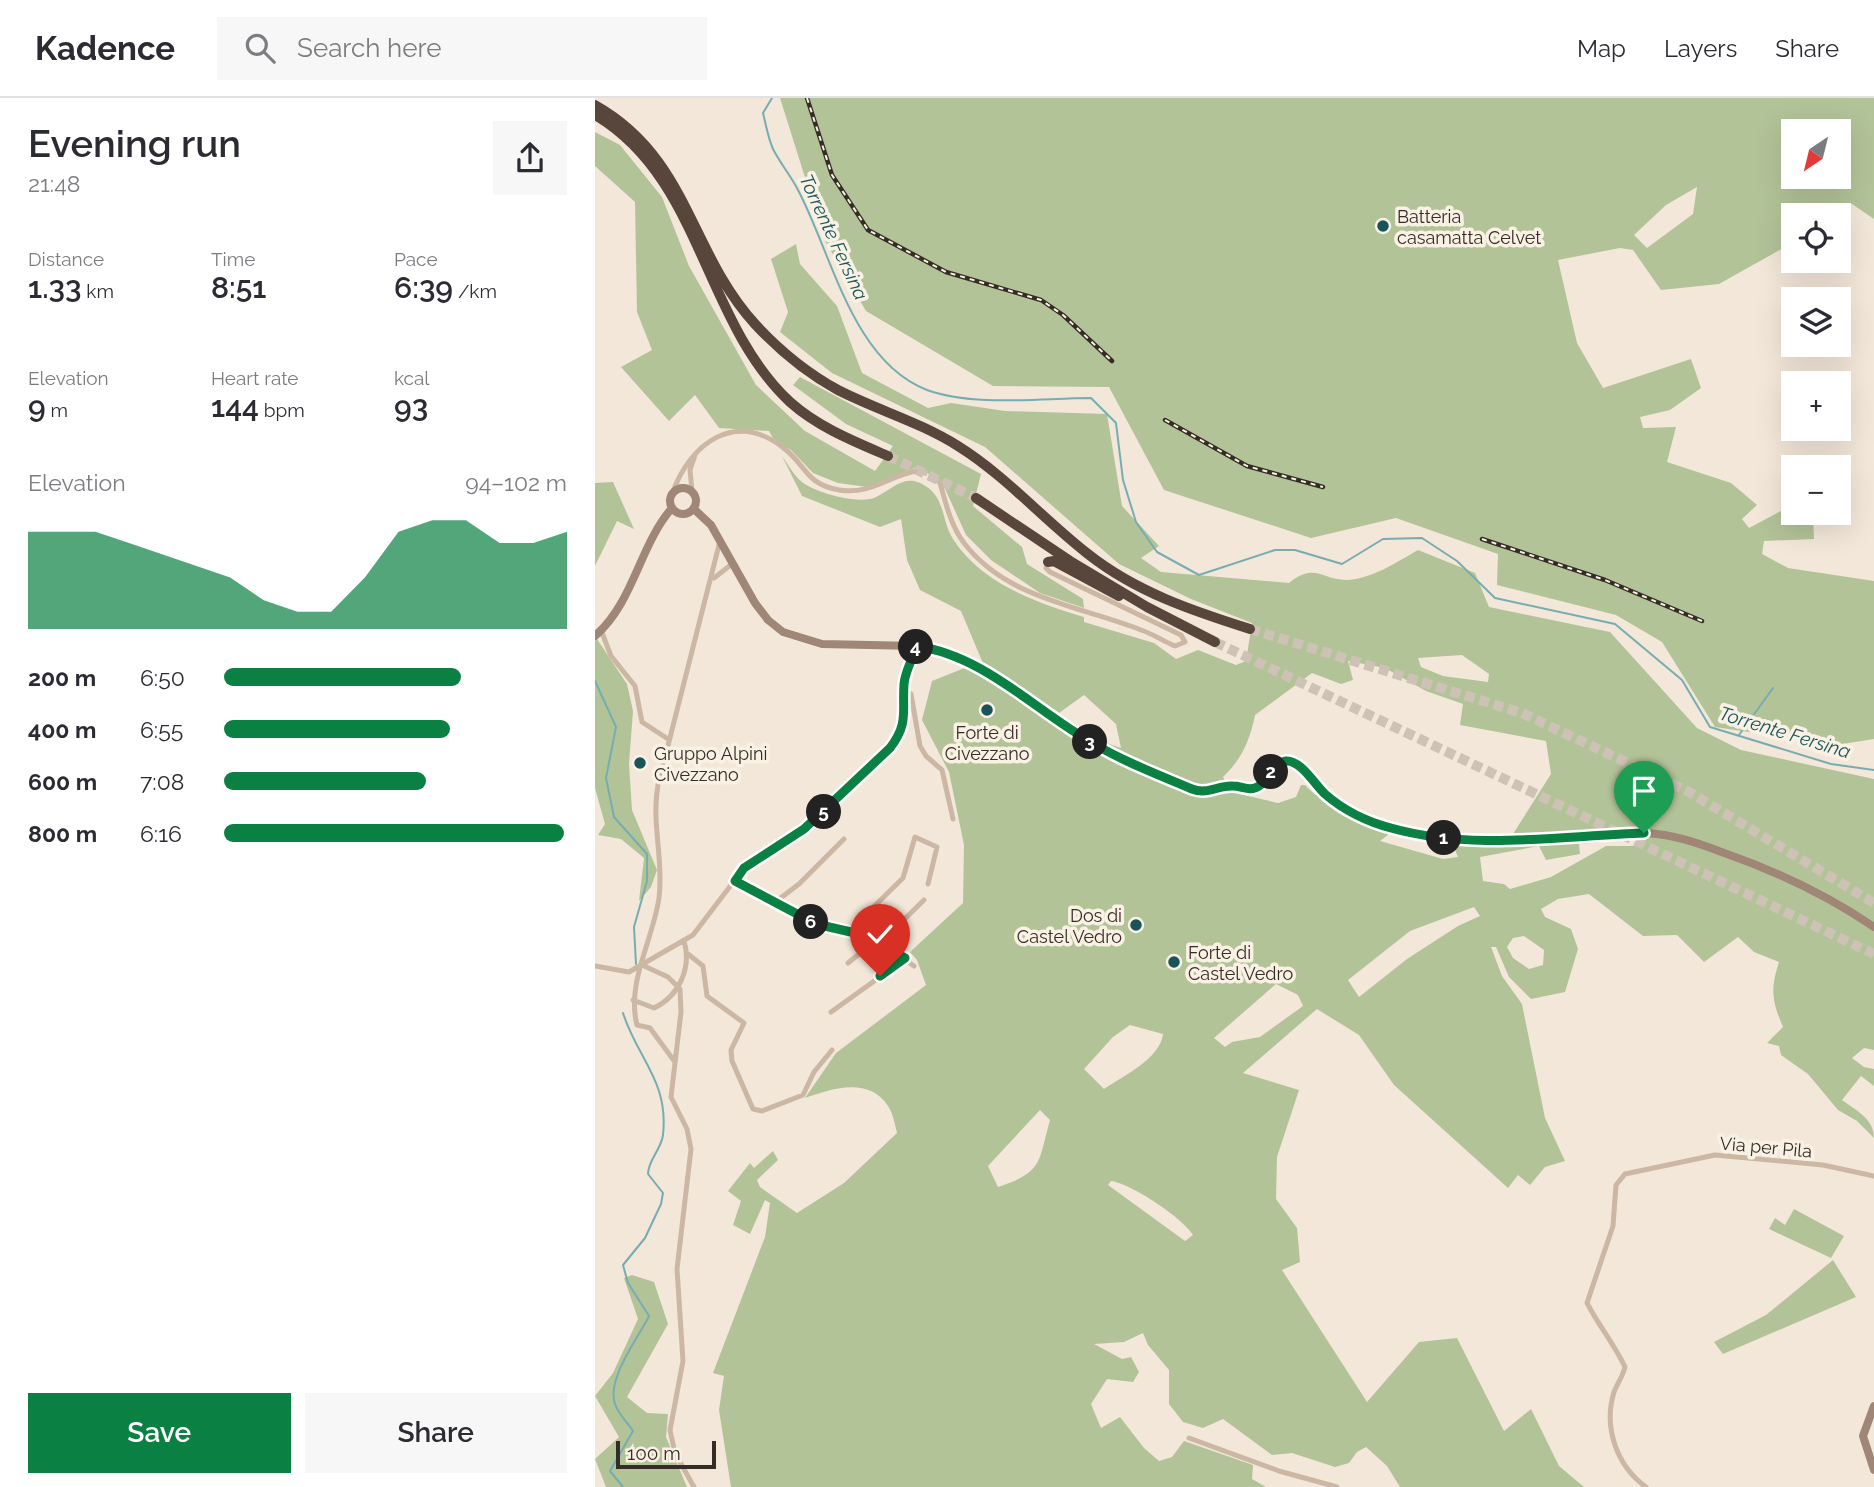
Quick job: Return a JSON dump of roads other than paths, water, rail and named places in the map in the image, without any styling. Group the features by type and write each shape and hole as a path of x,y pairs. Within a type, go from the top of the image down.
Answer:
{"highway":[{"path":"595,106 625,125 651,150 676,187 729,291 754,323 786,355 836,389 955,444 998,475 1089,555 1134,583 1188,610 1250,629"},
{"path":"595,115 634,143 659,173 744,339 777,387 818,423 888,456"},
{"path":"977,498 1070,561 1147,607 1215,642"},
{"path":"1048,562 1054,561 1095,585 1147,607"}],"street":[{"path":"668,739 642,722 635,686 611,656 598,633 621,603 655,531 672,508 672,494 680,473 696,452 712,439 725,433 757,433 789,452 813,480 849,491 870,490 897,475 915,471"},
{"path":"694,509 697,499 692,491 690,470 696,452"},
{"path":"940,483 952,522 964,543 988,567 1043,600 1142,630 1175,646 1185,642 1181,635 1050,572 1046,568 1048,562"},
{"path":"672,494 681,488 692,491"},
{"path":"672,508 681,514 694,509"},
{"path":"694,509 706,518 755,603 768,620 783,632 822,644 916,646 949,653 974,665 1093,743 1200,792 1231,786 1251,789 1260,786 1277,766 1286,761 1296,764 1326,795 1351,812 1392,828 1426,836 1454,840 1533,840 1644,833 1683,839 1785,875 1844,906 1874,927"},
{"path":"675,1062 650,1028 637,1025 633,1000 659,895 654,808 668,739 712,581 720,541"},
{"path":"715,563 731,562"},
{"path":"712,581 731,562"},
{"path":"595,966 629,972 684,941 703,925 744,868 804,829 890,748 900,735 905,719 904,690 916,646"},
{"path":"904,690 911,694 922,751 941,770 945,779 953,819"},
{"path":"849,932 903,878 915,837 937,846 928,884"},
{"path":"773,903 844,839"},
{"path":"735,881 816,924 879,941 914,967"},
{"path":"848,963 879,941 924,900"},
{"path":"684,941 688,954 680,989 681,1013 671,1097 687,1129 691,1149 677,1269 684,1361 670,1430 675,1453 694,1487"},
{"path":"688,954 703,966 707,996 744,1023 731,1050 731,1061 753,1109 762,1111 803,1095 814,1072 832,1051"},
{"path":"831,1012 905,958"},
{"path":"642,965 668,976 680,989"},
{"path":"633,1000 655,1008 672,999 680,989"},
{"name":"Via per Pila","path":"1646,1487 1632,1477 1618,1455 1610,1410 1625,1367 1613,1341 1598,1325 1587,1303 1613,1226 1616,1185 1620,1179 1637,1170 1678,1165 1715,1155 1808,1163 1874,1176"},
{"path":"1874,1406 1863,1436 1874,1470"},
{"path":"1189,1438 1279,1471 1337,1487"}],"waterway":[{"name":"Torrente Fersina","path":"772,98 763,113 773,149 798,190 847,303 880,356 901,376 927,390 945,395 986,400 1091,398 1116,423 1123,480 1136,522 1157,552 1199,575 1275,550 1295,550 1342,564 1383,539 1422,538 1457,561 1495,598 1615,624 1682,680 1710,727 1831,764 1874,770"},
{"path":"595,681 616,727 606,778 614,817 647,854 647,881 634,927 636,964"},
{"path":"1739,735 1773,688"},
{"path":"623,1013 657,1085 664,1116 662,1140 648,1174 663,1193 661,1204 645,1238 623,1265 628,1283 649,1316 619,1371 613,1394 615,1404 633,1431 610,1471 623,1487"}],"tunnel":[{"path":"888,456 976,498"},
{"path":"915,471 929,474 940,483"},
{"path":"1250,629 1522,713 1689,792 1874,903"},
{"path":"1215,642 1874,954"}],"railway":[{"path":"807,98 832,175 868,230 946,272 1041,300 1063,315 1112,361"},
{"path":"1165,420 1247,466 1323,487"},
{"path":"1482,539 1605,580 1702,621"}],"place":[{"name":"Batteria casamatta Celvet","path":"1383,226"},
{"name":"Forte di Civezzano","path":"987,710"},
{"name":"Gruppo Alpini Civezzano","path":"640,763"},
{"name":"Dos di Castel Vedro","path":"1136,925"},
{"name":"Forte di Castel Vedro","path":"1174,962"}]}
